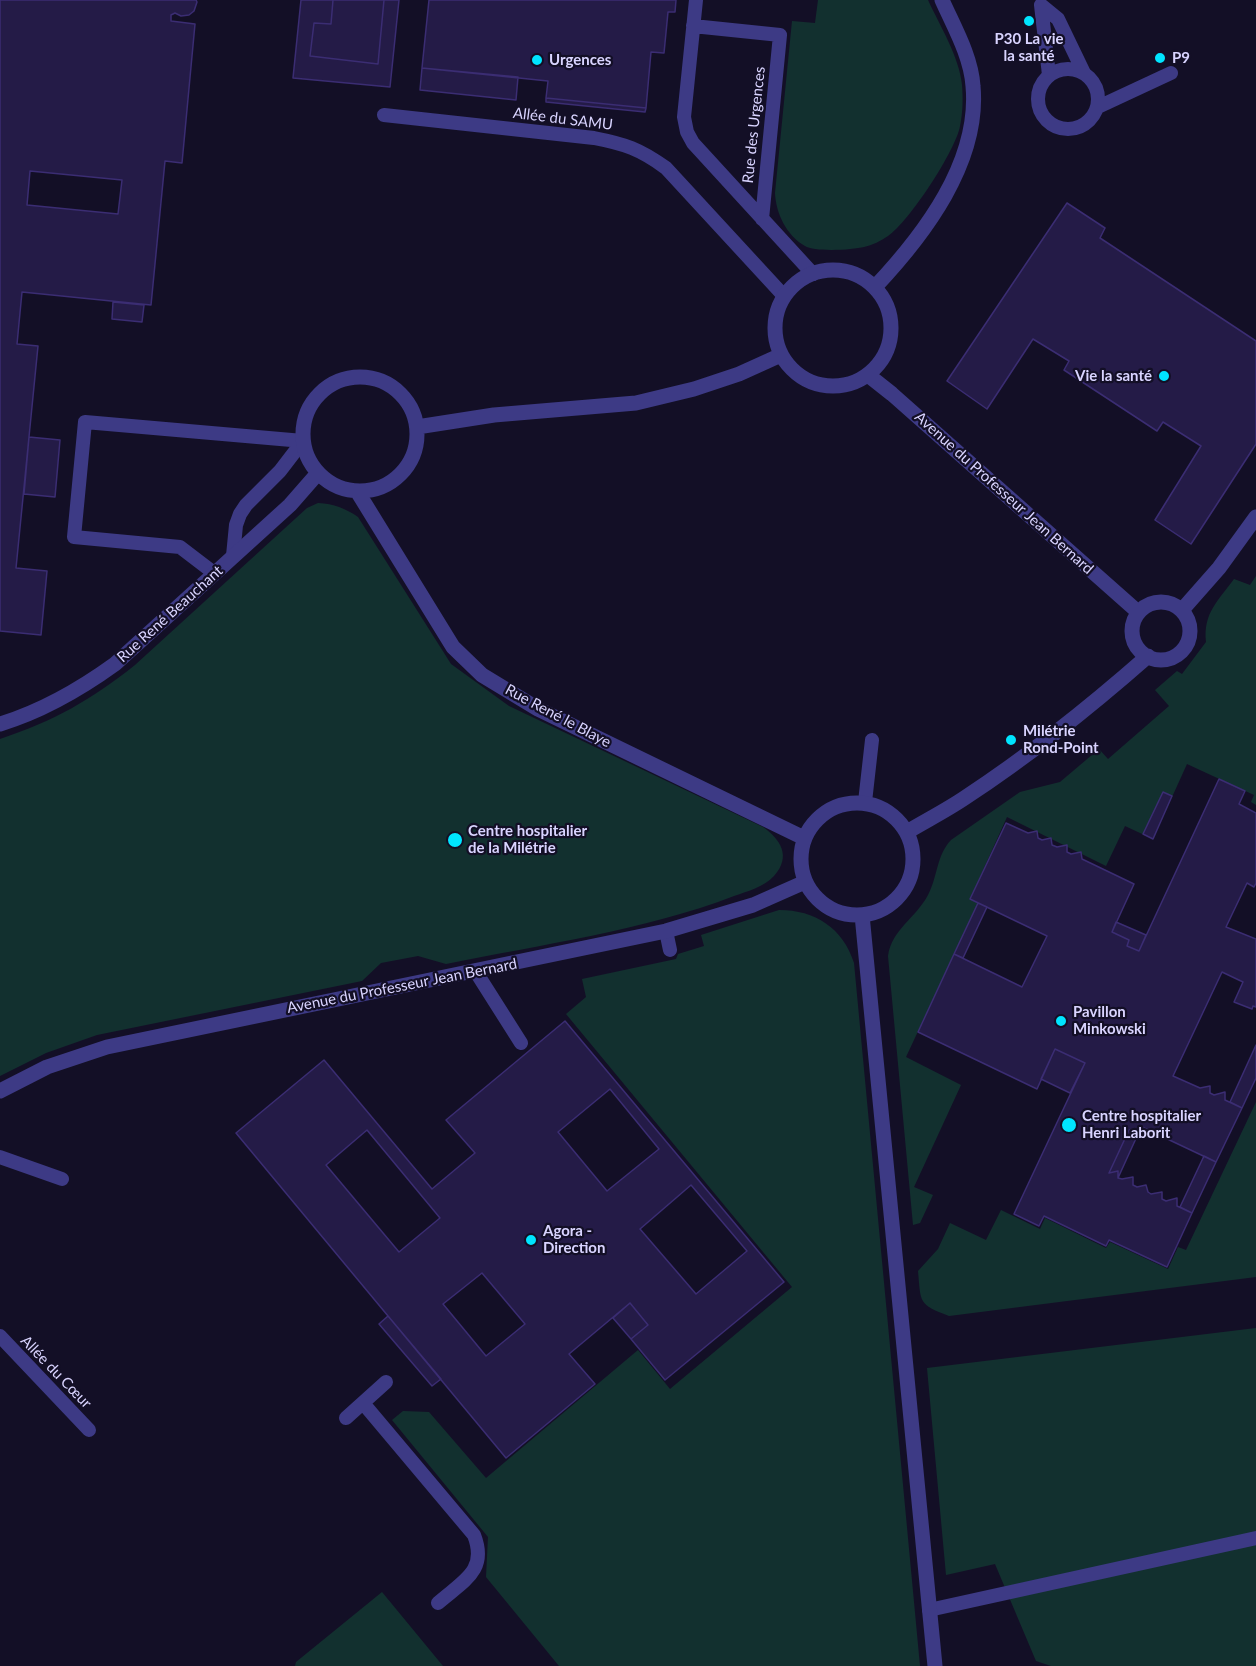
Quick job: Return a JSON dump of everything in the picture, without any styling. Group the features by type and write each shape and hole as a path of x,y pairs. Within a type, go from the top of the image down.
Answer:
{"street":[{"path":"875,287 931,220 957,172 967,140 973,103 971,74 966,56 942,0"},
{"path":"832,270 855,274 875,287 886,303 892,322 890,343 882,361 868,375 850,384 830,386 810,382 793,371 781,354 775,335 776,315 784,296 795,284 813,274 832,270"},
{"path":"417,427 494,415 636,403 694,389 739,374 781,354"},
{"name":"Avenue du Professeur Jean Bernard","path":"868,375 1138,612"},
{"path":"364,377 380,380 394,387 405,398 413,412 417,427 417,444 412,459 402,473 374,490 357,491 330,482 318,473 308,459 303,441 304,423 309,406 333,383 349,378 364,377"},
{"name":"Rue René Beauchant","path":"0,724 51,704 85,685 115,664 290,505 318,473"},
{"name":"Rue René le Blaye","path":"357,491 453,647 482,675 538,709 804,838"},
{"path":"1182,610 1213,575 1256,517"},
{"path":"1155,602 1175,604 1182,610 1188,618 1191,633 1184,650 1176,656 1157,660 1140,651 1132,628 1138,612 1155,602"},
{"path":"907,832 965,798 1025,757 1148,656"},
{"path":"850,802 865,802 882,808 896,818 907,832 913,848 914,861 910,878 902,893 891,904 880,911 862,915 845,914 829,908 815,897 805,882 800,853 811,824 822,814 835,806 850,802"},
{"name":"Avenue du Professeur Jean Bernard","path":"0,1091 47,1067 107,1047 666,931 753,905 805,882"},
{"path":"862,915 935,1666"}],"lane":[{"path":"696,0 684,117 687,132 704,156 813,274"},
{"path":"1049,75 1041,5 1058,19 1084,73"},
{"name":"Rue des Urgences","path":"693,26 780,35 762,219"},
{"path":"1067,68 1084,73 1097,87 1099,98 1094,116 1077,128 1057,127 1048,122 1038,104 1038,96 1040,88 1049,75 1067,68"},
{"path":"1098,107 1171,73"},
{"name":"Allée du SAMU","path":"384,116 594,138 643,152 666,168 784,296"},
{"path":"214,573 180,547 74,537 85,422 303,441"},
{"path":"233,556 236,525 246,504 280,471 303,441"},
{"path":"865,802 872,740"},
{"path":"666,931 670,950"},
{"path":"476,972 521,1043"},
{"path":"0,1156 62,1179"},
{"name":"Allée du Cœur","path":"0,1336 89,1430"},
{"path":"345,1418 386,1382"},
{"path":"363,1403 474,1535 479,1560 473,1573 438,1603"},
{"path":"929,1610 1256,1538"}],"green space":[{"path":"818,0 928,0 953,52 962,85 960,126 957,137 941,168 897,228 879,241 858,248 824,250 805,246 787,230 776,201 792,21 815,23"},
{"path":"318,503 339,507 358,517 451,664 509,706 763,827 782,849 782,862 779,869 770,880 756,888 665,918 592,936 446,964 418,956 381,963 362,981 97,1035 46,1053 0,1076 0,739 55,717 119,677 307,508"},
{"path":"1256,576 1256,805 1251,802 1254,795 1187,764 1153,839 1125,826 1106,866 1007,817 970,899 978,903 906,1057 961,1085 914,1187 933,1195 920,1223 913,1225 888,956 894,938 928,895 942,853 951,840 1020,792 1060,782 1099,749 1108,759 1169,706 1155,690 1177,671 1182,674 1206,642 1209,615 1234,579 1250,585"},
{"path":"779,910 804,913 826,923 843,940 854,963 920,1666 559,1666 486,1577 488,1537 392,1420 403,1411 429,1412 486,1478 638,1350 670,1389 792,1287 566,1014 586,997 582,979 676,959 678,954 704,946 701,935"},
{"path":"1256,1102 1256,1277 949,1316 926,1305 923,1301 918,1271 938,1249 950,1223 986,1240 1001,1210 1040,1229 1045,1218 1106,1248 1110,1242 1168,1269 1178,1247 1186,1250"},
{"path":"1256,1328 1256,1666 1051,1666 1036,1661 995,1564 946,1575 927,1368"},
{"path":"382,1592 443,1666 295,1666 296,1662"}],"building":[{"path":"0,0 196,0 194,11 189,15 181,16 175,13 171,15 171,21 195,24 182,163 165,161 151,305 22,292 17,344 38,346 16,568 47,571 41,635 0,631","holes":["30,171 122,180 118,214 27,205"]},
{"path":"301,0 333,0 331,24 314,23 310,56 378,64 384,0 399,0 390,87 293,78"},
{"path":"333,0 384,0 378,64 310,56 314,23 331,24"},
{"name":"Urgences","path":"429,0 676,0 675,12 668,12 664,53 651,52 646,108 546,98 548,81 422,68"},
{"path":"422,68 518,77 516,100 420,90"},
{"path":"546,98 646,108 645,112 546,102"},
{"name":"Vie la santé","path":"1067,203 1105,228 1100,238 1256,341 1256,444 1191,544 1155,520 1201,446 1163,422 1157,431 1064,370 1069,361 1033,339 987,409 947,381"},
{"path":"113,302 144,305 142,322 112,319"},
{"path":"29,437 60,440 55,497 24,494"},
{"name":"Pavillon Minkowski","path":"1219,779 1245,791 1239,804 1256,813 1256,883 1254,887 1247,883 1226,927 1256,939 1256,1007 1253,1006 1252,1009 1234,1002 1243,982 1222,972 1173,1076 1200,1088 1210,1086 1210,1093 1214,1095 1225,1092 1225,1100 1242,1108 1216,1162 1142,1127 1138,1134 1129,1130 1109,1173 1118,1171 1118,1178 1122,1179 1133,1177 1133,1185 1137,1187 1146,1185 1151,1194 1162,1192 1162,1199 1166,1201 1177,1198 1177,1206 1192,1213 1167,1267 1109,1240 1106,1246 1044,1216 1039,1226 1014,1214 1085,1063 1055,1049 1037,1089 918,1032 954,954 1022,987 1047,936 970,899 1006,823 1028,833 1037,831 1038,838 1042,840 1051,838 1052,845 1057,847 1067,845 1067,852 1071,854 1081,852 1082,859 1134,884 1112,932 1129,940 1127,946 1139,951"},
{"path":"1163,792 1172,796 1153,839 1143,834"},
{"path":"978,903 987,907 963,958 954,954"},
{"path":"1116,922 1146,935 1139,951 1127,946 1129,940 1112,932"},
{"name":"Agora - Direction","path":"565,1021 784,1282 665,1380 631,1339 648,1325 630,1303 569,1354 595,1384 506,1458 236,1133 324,1060 432,1189 475,1153 446,1120","holes":["610,1089 659,1149 607,1191 558,1132","367,1130 440,1218 399,1252 326,1165","691,1185 747,1251 696,1294 640,1229","482,1273 525,1324 486,1356 443,1304"]},
{"path":"1256,1045 1256,1078 1242,1108 1230,1102"},
{"path":"1055,1049 1085,1063 1070,1093 1041,1079"},
{"path":"1129,1130 1138,1134 1118,1178 1118,1171 1109,1173"},
{"path":"1204,1156 1216,1162 1192,1213 1180,1207"},
{"path":"630,1303 648,1325 631,1339 613,1318"},
{"path":"388,1316 441,1379 432,1386 379,1324"}],"place":[{"name":"P30 La vie la santé","path":"1029,21"},
{"name":"P9","path":"1160,58"},
{"name":"Urgences","path":"537,60"},
{"name":"Vie la santé","path":"1164,376"},
{"name":"Milétrie Rond-Point","path":"1011,740"},
{"name":"Centre hospitalier de la Milétrie","path":"455,840"},
{"name":"Pavillon Minkowski","path":"1061,1021"},
{"name":"Centre hospitalier Henri Laborit","path":"1069,1125"},
{"name":"Agora - Direction","path":"531,1240"}]}
